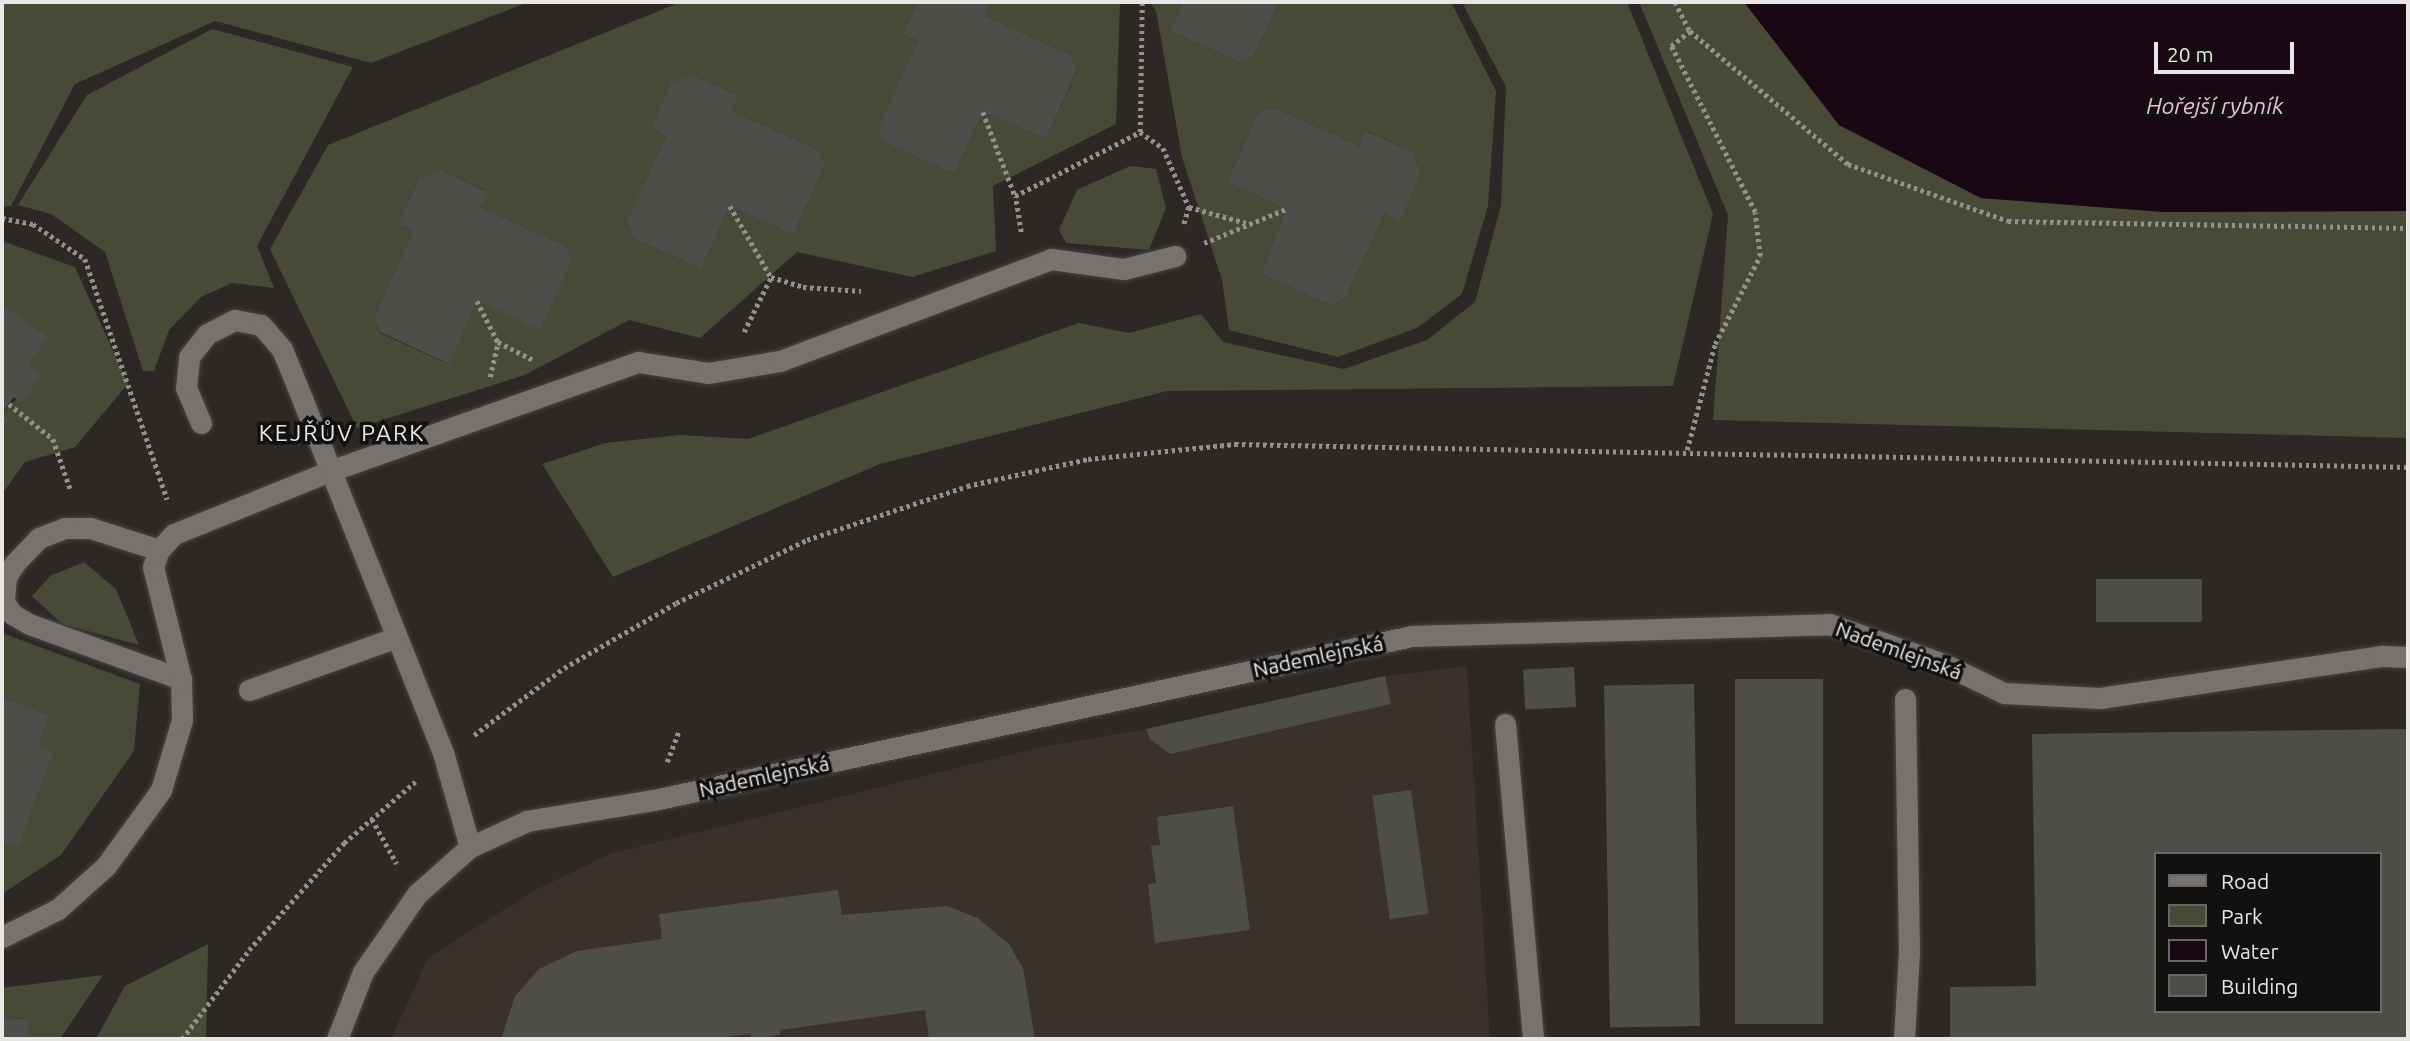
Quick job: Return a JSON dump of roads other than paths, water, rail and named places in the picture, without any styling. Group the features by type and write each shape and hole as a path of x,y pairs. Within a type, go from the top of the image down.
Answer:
{"street":[{"path":"2,937 58,909 106,866 137,828 161,790 174,755 182,720 181,679 159,604 153,567 159,550 174,534 330,471 638,362 708,373 780,361 1051,259 1124,269 1175,256"},
{"path":"201,423 186,388 189,357 207,334 235,320 261,325 282,349 372,583 444,756 470,847"},
{"path":"159,550 90,528 65,528 39,538 6,577 5,602 12,614 29,624 181,679"},
{"name":"Nademlejnská","path":"337,1039 363,972 417,894 470,847 527,821 654,800 1412,636 1829,624 1947,665 2004,693 2100,698 2382,656 2408,657"},
{"path":"249,690 394,638"},
{"path":"1904,1039 1909,953 1905,699"},
{"path":"1505,724 1533,1039"}],"water":[{"name":"Hořejší rybník","path":"1744,2 2408,2 2408,211 2165,212 1981,198 1839,125"}],"district":[{"name":"KEJŘŮV PARK","path":"342,433"}]}
